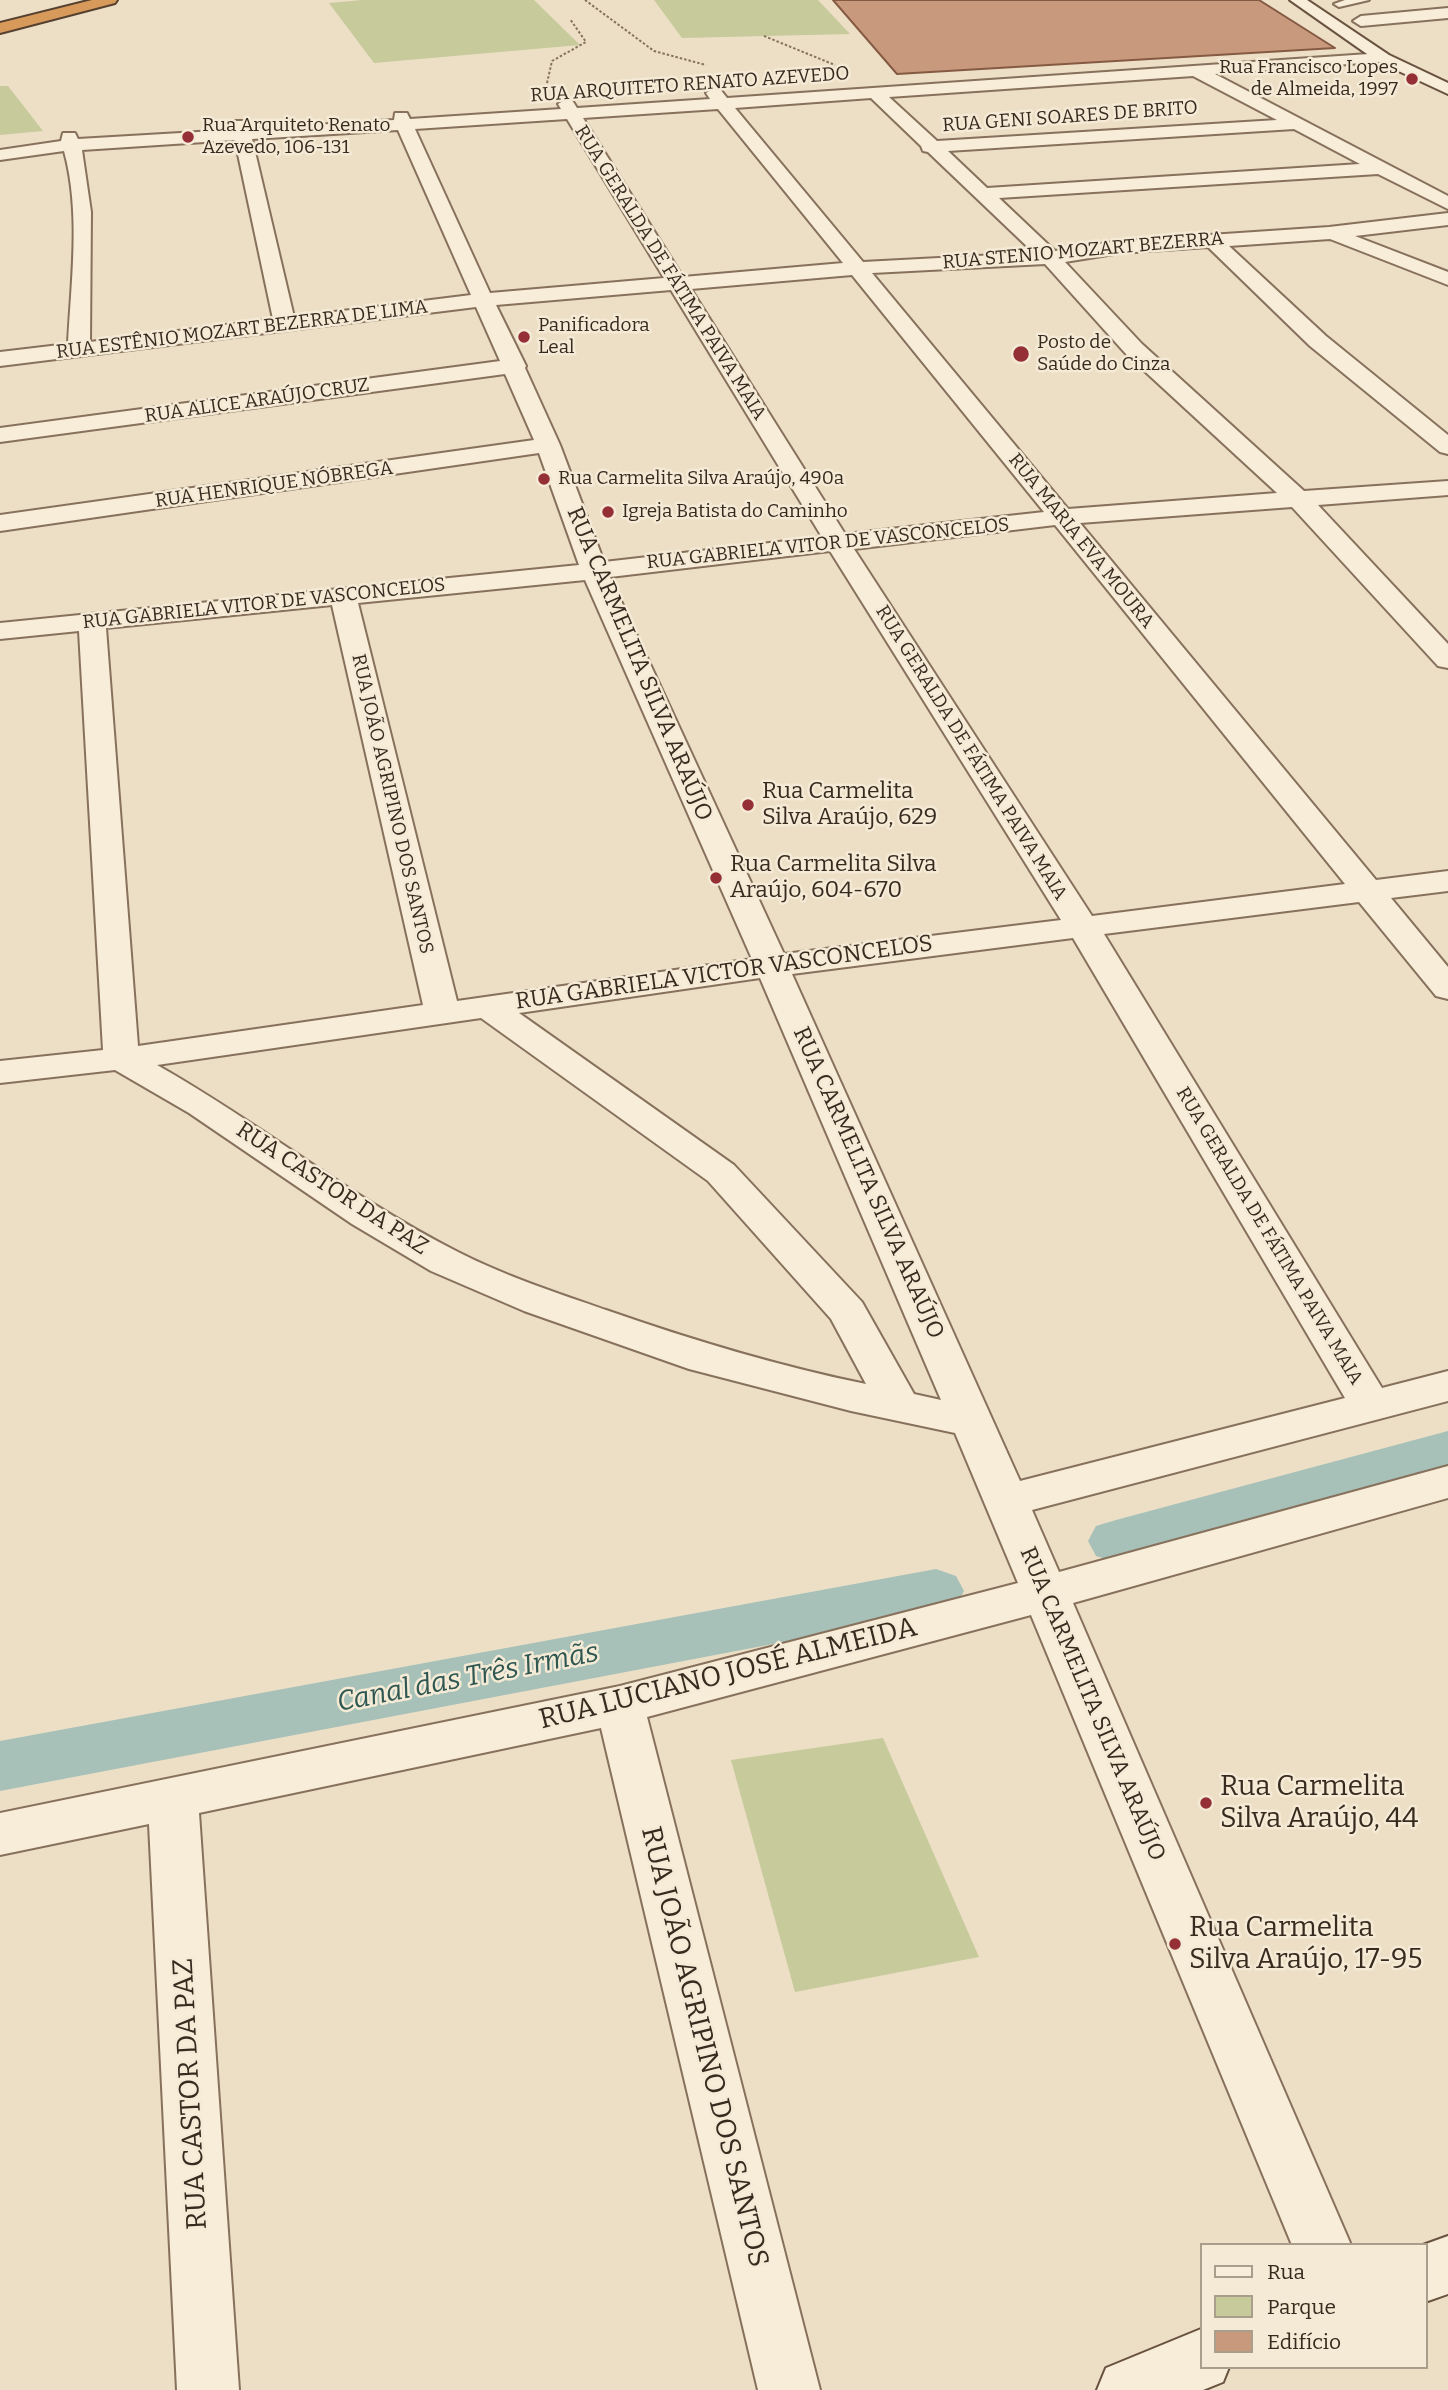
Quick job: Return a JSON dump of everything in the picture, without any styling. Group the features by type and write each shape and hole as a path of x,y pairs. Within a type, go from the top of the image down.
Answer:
{"highway":[{"path":"0,28 110,0"}],"street":[{"path":"1297,0 1379,56 1448,89"},
{"path":"1336,2 1380,41 1379,56"},
{"path":"1361,22 1448,13"},
{"name":"RUA ARQUITETO RENATO AZEVEDO","path":"0,145 1379,56"},
{"path":"1190,68 1448,203"},
{"name":"RUA ARQUITETO RENATO AZEVEDO","path":"719,98 874,93 1190,68"},
{"path":"874,93 1050,258 1134,349 1298,499 1448,660"},
{"name":"RUA MARIA EVA MOURA","path":"719,98 1448,989"},
{"name":"RUA GERALDA DE FÁTIMA PAIVA MAIA","path":"568,109 838,543 1082,926 1371,1405"},
{"name":"RUA CARMELITA SILVA ARAÚJO","path":"403,120 548,445 594,570 972,1421 1321,2243"},
{"name":"RUA GENI SOARES DE BRITO","path":"929,146 1298,124"},
{"path":"241,130 285,326"},
{"path":"70,141 78,170 79,350"},
{"name":"RUA ARQUITETO RENATO AZEVEDO","path":"0,155 70,141"},
{"path":"981,194 1381,168"},
{"path":"1441,220 1443,240"},
{"name":"RUA STENIO MOZART BEZERRA","path":"677,283 858,268 1050,258 1120,247 1329,233 1441,220"},
{"path":"1329,233 1448,279"},
{"path":"1212,240 1318,341 1448,447"},
{"name":"RUA ESTÊNIO MOZART BEZERRA DE LIMA","path":"0,359 485,300 677,283"},
{"name":"RUA ALICE ARAÚJO CRUZ","path":"0,435 514,366"},
{"name":"RUA HENRIQUE NÓBREGA","path":"0,523 548,445"},
{"name":"RUA GABRIELA VITOR DE VASCONCELOS","path":"0,631 594,570 1062,517 1448,488"},
{"name":"RUA JOÃO AGRIPINO DOS SANTOS","path":"343,595 442,1012"},
{"path":"92,621 121,1059"},
{"name":"RUA GABRIELA VICTOR VASCONCELOS","path":"0,1072 121,1059 772,966 1448,881"},
{"path":"485,1005 721,1173 848,1312 899,1406"},
{"name":"RUA CASTOR DA PAZ","path":"121,1059 202,1105 366,1215 445,1262 538,1301 704,1359 972,1421"},
{"path":"1006,1501 1448,1386"},
{"name":"RUA LUCIANO JOSÉ ALMEIDA","path":"0,1834 620,1705 1443,1491"},
{"name":"RUA JOÃO AGRIPINO DOS SANTOS","path":"620,1705 789,2390"},
{"name":"RUA CASTOR DA PAZ","path":"173,1799 208,2390"},
{"path":"1427,2272 1448,2265"},
{"path":"1128,2390 1200,2360"}],"lane":[{"path":"1336,2 1364,0"}],"path":[{"path":"585,0 654,51 711,66"},
{"path":"568,109 547,82 552,61 586,42 570,19"},
{"path":"764,36 837,66"}],"green space":[{"path":"362,0 534,0 580,45 374,63 329,3"},
{"path":"654,0 818,0 850,34 682,38"},
{"path":"0,86 8,86 43,131 0,135"},
{"path":"883,1738 979,1957 795,1992 731,1760"}],"building":[{"path":"833,0 1259,0 1335,48 897,74"}],"waterway":[{"path":"1116,1541 1448,1450"},
{"name":"Canal das Três Irmãs","path":"0,1766 936,1591"}],"place":[{"name":"Rua Francisco Lopes de Almeida, 1997","path":"1412,79"},
{"name":"Rua Arquiteto Renato Azevedo, 106-131","path":"188,137"},
{"name":"Panificadora Leal","path":"524,337"},
{"name":"Posto de Saúde do Cinza","path":"1021,354"},
{"name":"Rua Carmelita Silva Araújo, 490a","path":"544,479"},
{"name":"Igreja Batista do Caminho","path":"608,512"},
{"name":"Rua Carmelita Silva Araújo, 629","path":"748,805"},
{"name":"Rua Carmelita Silva Araújo, 604-670","path":"716,878"},
{"name":"Rua Carmelita Silva Araújo, 44","path":"1206,1803"},
{"name":"Rua Carmelita Silva Araújo, 17-95","path":"1175,1944"}]}
